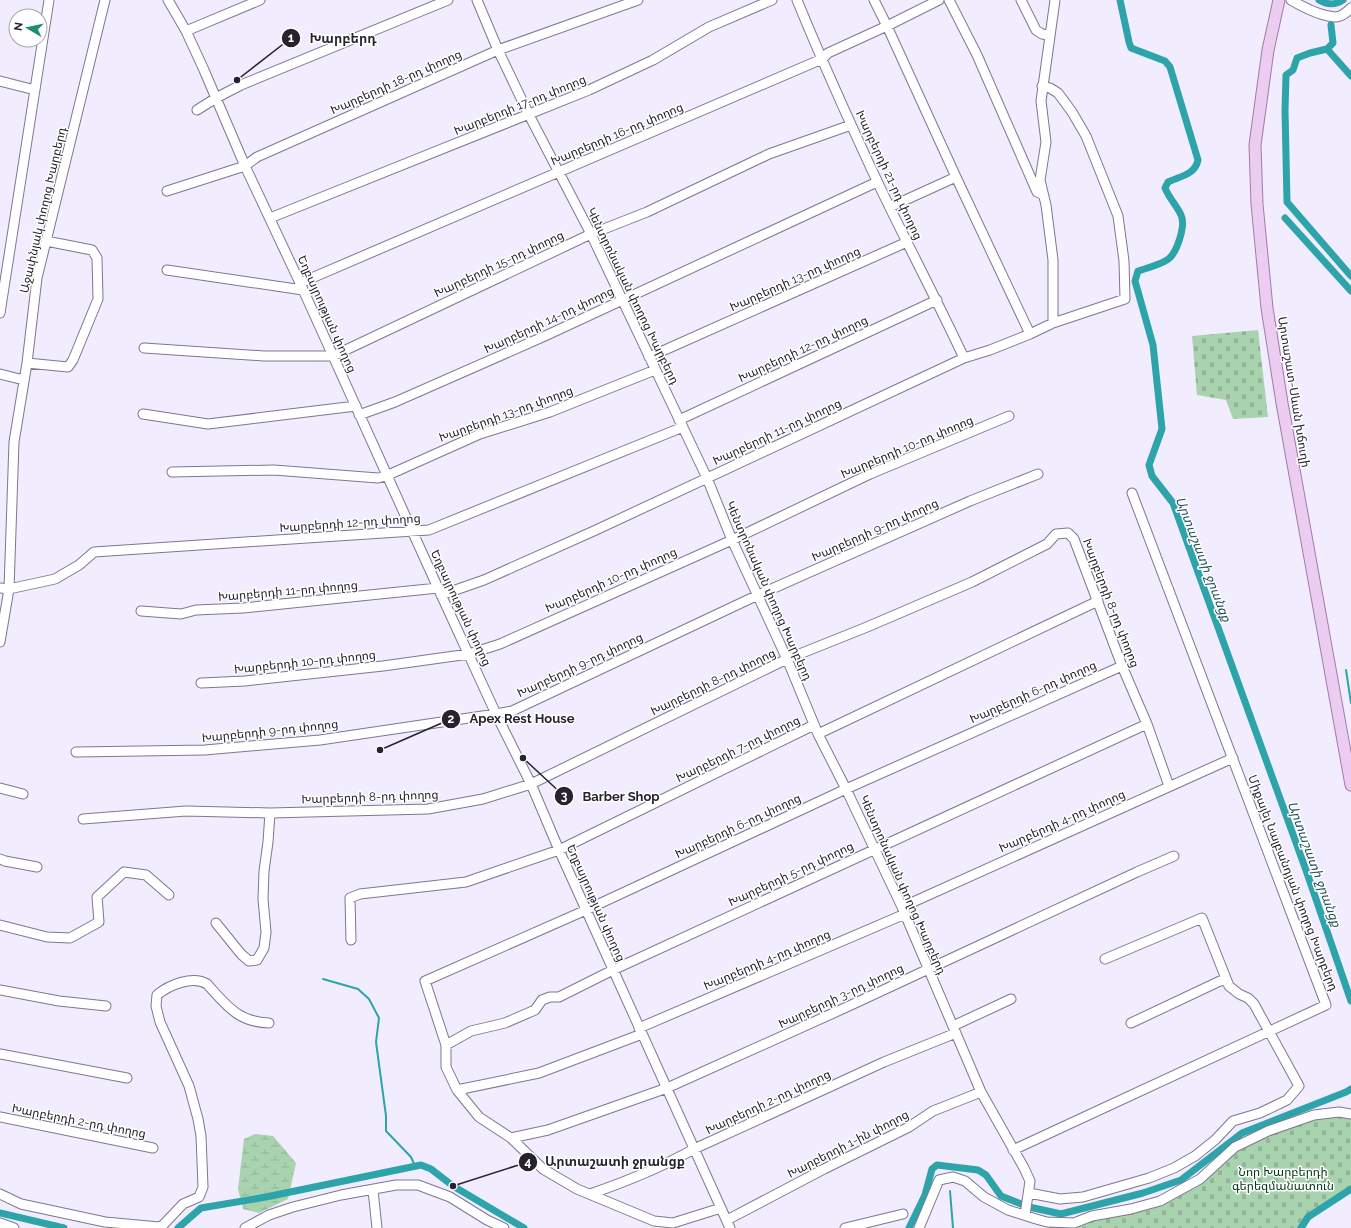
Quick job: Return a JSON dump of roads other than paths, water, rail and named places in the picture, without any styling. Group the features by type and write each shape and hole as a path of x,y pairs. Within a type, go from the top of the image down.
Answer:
{"main road":[{"name":"Արտաշատ-Սևան խճուղի","path":"1279,0 1268,50 1255,145 1257,204 1267,308 1282,403 1351,785"}],"street":[{"path":"0,313 49,0"},
{"name":"Աջափնյակ փողոց Խարբերդ","path":"0,642 5,588 14,442 27,363 37,278 105,0"},
{"name":"Եղբայրության փողոց","path":"168,0 186,31 245,166 302,286 386,476 496,714 531,784 559,850 729,1224"},
{"path":"186,31 260,0"},
{"path":"197,110 241,85 448,0"},
{"name":"Կենտրոնական փողոց Խարբերդ","path":"477,0 498,50 529,115 590,234 706,478 732,540 787,659 816,730 875,848 903,910 981,1092 1030,1181 1025,1215"},
{"name":"Խարբերդի 18-րդ փողոց","path":"167,191 245,166 257,157 498,50 638,0"},
{"name":"Խարբերդի 17-րդ փողոց","path":"270,218 589,90 653,60 709,27 772,0"},
{"name":"Խարբերդի 21-րդ փողոց","path":"797,0 877,182 937,300 964,358"},
{"path":"874,0 1030,334"},
{"name":"Խարբերդի 16-րդ փողոց","path":"302,286 558,172 822,59 828,53 939,0"},
{"path":"949,0 977,55 1037,192 1043,195"},
{"path":"1021,0 1036,30 1042,34 1050,35"},
{"path":"1053,323 1053,260 1046,205 1040,180 1046,142 1041,101 1042,86 1055,0"},
{"path":"1291,0 1309,9 1336,17 1345,14 1351,8"},
{"path":"0,81 35,90"},
{"name":"Խարբերդի 11-րդ փողոց","path":"141,611 181,614 196,610 439,592 491,577 596,530 964,358 990,350 1053,323 1125,299 1124,261 1118,216 1086,136 1072,112 1058,93 1050,88 1042,86"},
{"name":"Խարբերդի 15-րդ փողոց","path":"144,348 264,356 332,356 590,234 647,212 769,154 852,125"},
{"path":"890,207 956,177"},
{"name":"Խարբերդի 14-րդ փողոց","path":"143,414 208,424 357,410 396,402 545,336 877,182"},
{"path":"27,363 68,367 73,360 98,299 97,258 92,250 46,241"},
{"name":"Խարբերդի 13-րդ փողոց","path":"649,357 907,242"},
{"path":"167,270 302,286"},
{"name":"Խարբերդի 12-րդ փողոց","path":"5,588 55,579 79,565 94,552 429,530 681,424 937,300"},
{"name":"Խարբերդի 13-րդ փողոց","path":"172,472 274,470 378,478 386,476 480,434 550,412 655,370"},
{"path":"0,374 24,380"},
{"name":"Խարբերդի 10-րդ փողոց","path":"201,683 245,681 375,667 469,654 500,644 732,540 870,474 1009,416"},
{"name":"Խարբերդի 9-րդ փողոց","path":"76,752 205,750 320,740 512,711 758,595 970,501 1038,474"},
{"name":"Միքայել Նալբանդյան փողոց Խարբերդ","path":"1013,1150 1326,1005 1132,493"},
{"name":"Խարբերդի 8-րդ փողոց","path":"83,819 186,811 270,813 428,809 483,799 531,784 787,659 972,582 1047,544 1056,534 1068,533 1074,539 1122,666 1147,724 1169,786"},
{"name":"Խարբերդի 7-րդ փողոց","path":"351,940 350,898 360,894 466,882 559,850 1098,601"},
{"name":"Խարբերդի 6-րդ փողոց","path":"446,1045 425,981 586,910 846,789 1122,666"},
{"name":"Խարբերդի 5-րդ փողոց","path":"446,1045 471,1031 505,1023 535,1010 542,1000 550,997 559,997 613,970 875,848 1147,724"},
{"name":"Խարբերդի 4-րդ փողոց","path":"458,1090 539,1073 641,1031 1169,786 1233,758"},
{"path":"0,788 22,794"},
{"path":"216,923 241,954 249,961 257,960 264,948 266,932 263,899 264,871 270,813"},
{"name":"Խարբերդի 3-րդ փողոց","path":"511,1138 548,1130 667,1088 1174,856"},
{"path":"0,859 37,868"},
{"path":"0,925 47,937 70,938 98,922 97,897 124,872 146,875 169,895"},
{"path":"1029,1193 1060,1199 1083,1197 1149,1178 1174,1168 1196,1156 1233,1122 1260,1113 1287,1100 1299,1086 1254,1004 1248,998 1239,994 1229,986 1202,918 1105,959"},
{"path":"1131,1023 1220,981 1226,980"},
{"path":"0,1194 21,1204 105,1222 159,1227 163,1225 183,1204 199,1197 203,1188 201,1136 198,1119 189,1086 160,1022 156,1006 156,998 162,991 171,986 201,981 207,984 239,1016 251,1021 269,1023"},
{"path":"0,990 59,1001 106,1006"},
{"name":"Խարբերդի 2-րդ փողոց","path":"590,1194 631,1180 694,1149 954,1029 1011,999"},
{"path":"446,1045 446,1066 458,1090 479,1117 511,1138 543,1169 577,1189 654,1221 673,1223 721,1208"},
{"path":"0,1054 127,1078"},
{"name":"Խարբերդի 1-ին փողոց","path":"729,1224 824,1169 909,1127 933,1111 981,1092"},
{"path":"919,1228 939,1180 953,1177 965,1181 984,1197 1008,1210 1047,1222 1074,1223 1092,1216 1131,1209 1160,1201 1200,1178 1235,1147 1268,1131 1314,1115 1339,1112 1351,1114"},
{"name":"Խարբերդի 2-րդ փողոց","path":"0,1117 153,1148"},
{"path":"245,1228 269,1215 293,1207 341,1195 396,1186 418,1185 450,1197 485,1224 504,1228"},
{"path":"373,1190 377,1228"},
{"path":"845,1228 902,1214"},
{"path":"0,1223 14,1228"}],"waterway":[{"name":"Արտաշատի ջրանցք","path":"1120,0 1131,48 1165,61 1170,67 1198,160 1194,169 1168,182 1165,188 1181,215 1182,220 1180,239 1174,252 1171,257 1164,262 1138,271 1135,281 1153,345 1162,429 1149,465 1152,476 1173,503 1307,873 1351,1001"},
{"name":"Արտաշատի ջրանցք","path":"1319,0 1331,4 1343,0"},
{"path":"1331,25 1333,43 1327,49 1297,58 1293,70 1286,75 1285,110 1287,202 1351,276"},
{"path":"1327,49 1351,76"},
{"path":"1285,218 1351,291"},
{"path":"1346,670 1351,703"},
{"path":"323,979 358,989 369,999 379,1018 376,1042 386,1116 386,1131 411,1157 415,1166"},
{"name":"Արտաշատի ջրանցք","path":"909,1228 925,1195 932,1169 937,1165 978,1170 986,1175 1001,1196 1029,1207 1061,1214 1143,1193 1181,1180 1242,1133 1351,1089"},
{"name":"Արտաշատի ջրանցք","path":"178,1228 201,1208 266,1197 421,1165 431,1169 453,1186 524,1228"},
{"path":"1301,1228 1308,1217 1351,1189"},
{"path":"950,1191 953,1228"},
{"name":"Արտաշատի ջրանցք","path":"0,1213 64,1228"}],"place":[{"name":"Խարբերդ","path":"237,80"},
{"name":"Apex Rest House","path":"380,750"},
{"name":"Barber Shop","path":"523,758"},
{"name":"Արտաշատի ջրանցք","path":"453,1186"}],"park label":[{"name":"Նոր Խարբերդի գերեզմանատուն","path":"1283,1179"}]}
